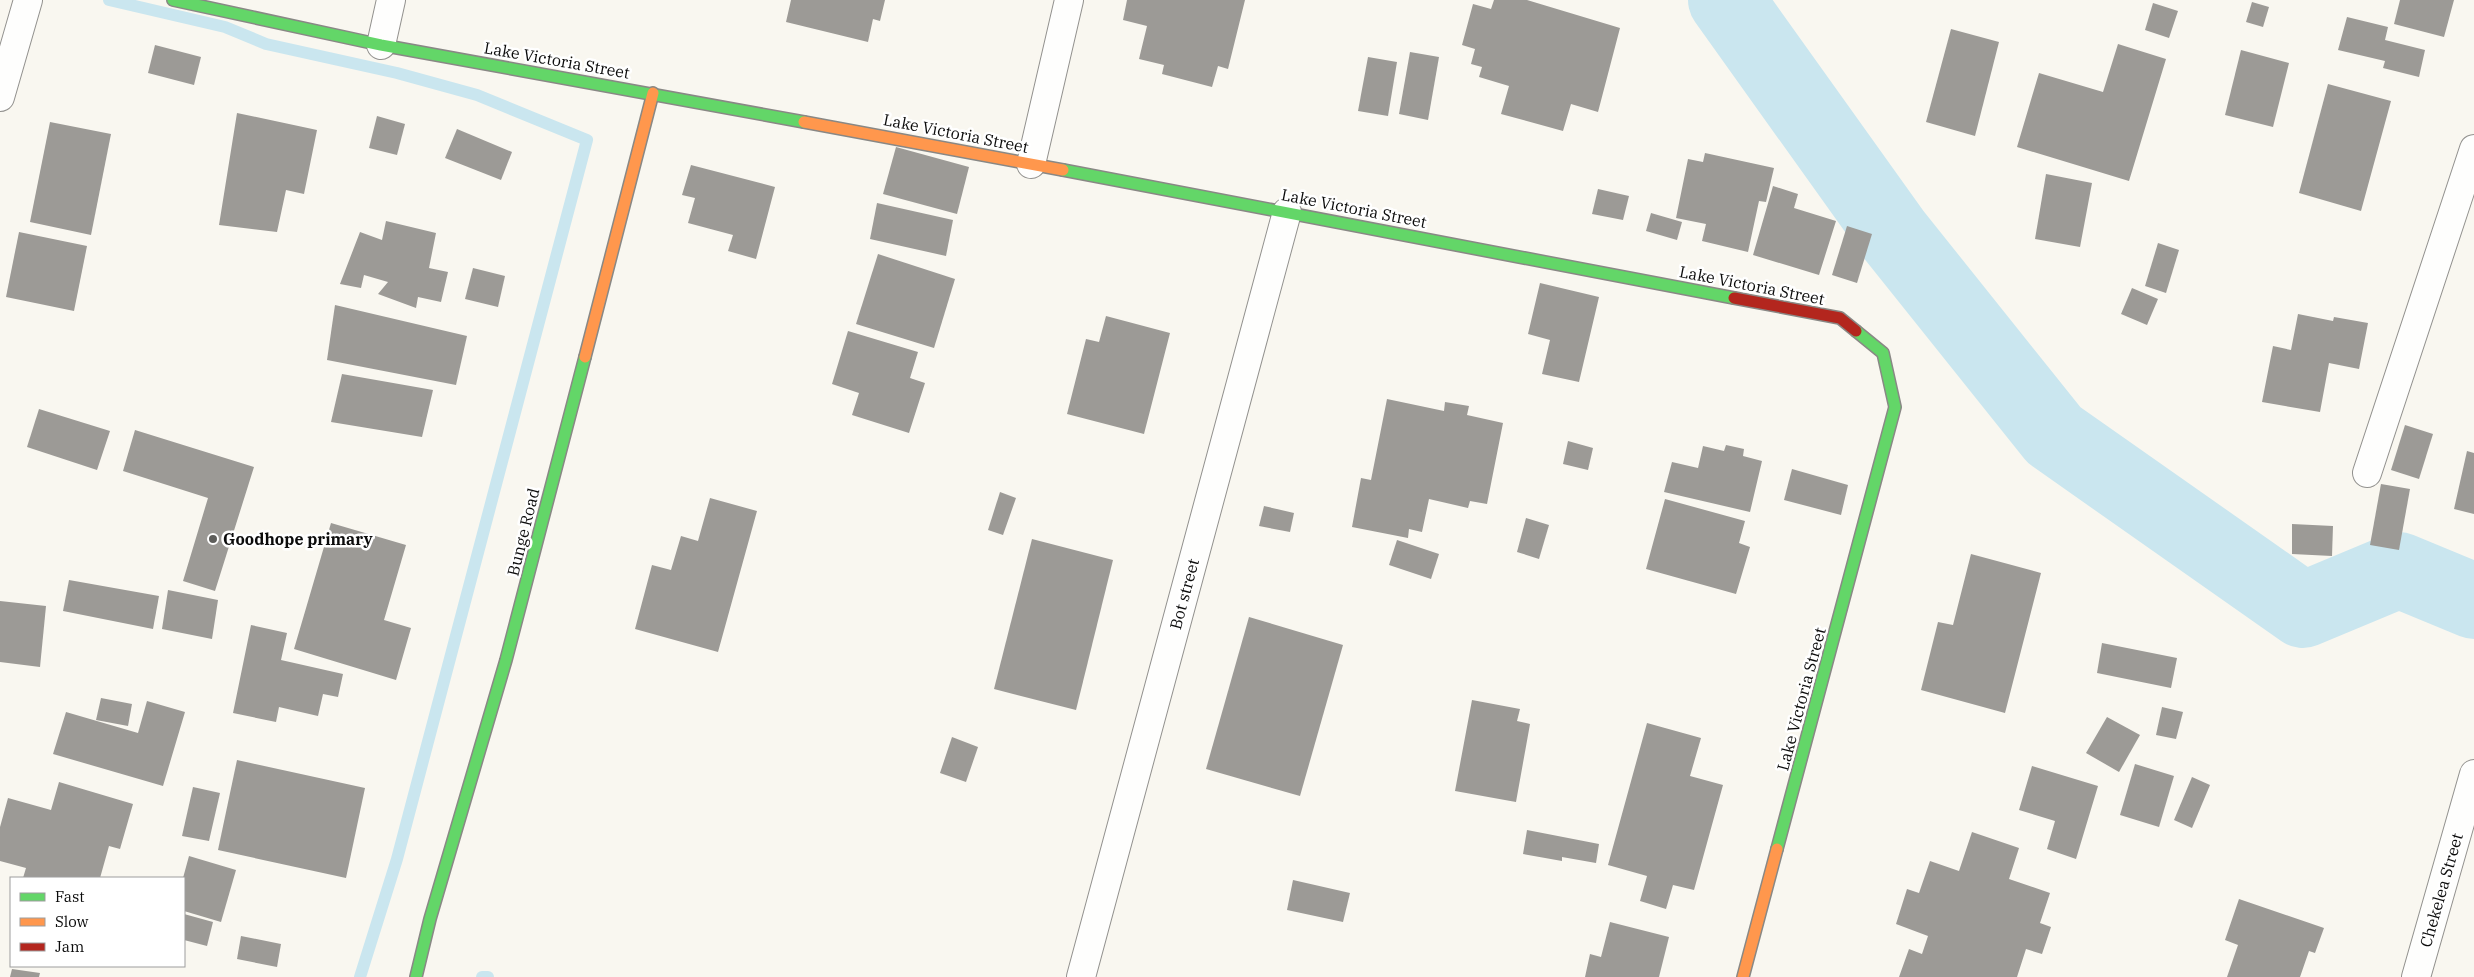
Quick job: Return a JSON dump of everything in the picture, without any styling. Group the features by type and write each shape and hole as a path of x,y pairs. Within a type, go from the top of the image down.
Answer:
{"street":[{"path":"0,97 28,0"},
{"name":"Lake Victoria Street","path":"173,0 381,45 653,93 1840,318 1883,352 1895,407 1743,977"},
{"path":"381,45 391,0"},
{"path":"1031,164 1069,0"},
{"name":"Bunge Road","path":"416,977 430,919 506,660 653,93"},
{"path":"2367,473 2474,148"},
{"name":"Bot street","path":"1081,977 1287,212"},
{"name":"Chekelea Street","path":"2416,977 2470,806 2474,774"}],"building":[{"path":"791,0 885,0 880,21 873,19 868,42 786,22"},
{"path":"1127,0 1245,0 1228,69 1218,66 1212,87 1162,74 1164,65 1139,59 1147,26 1123,20"},
{"path":"1494,0 1527,0 1620,28 1598,112 1571,104 1563,131 1501,114 1509,86 1479,77 1482,67 1471,64 1475,49 1462,45 1473,4 1491,9"},
{"path":"2400,0 2454,0 2444,37 2394,24"},
{"path":"2252,2 2269,7 2263,27 2246,22"},
{"path":"2153,3 2178,11 2169,38 2145,30"},
{"path":"2347,17 2388,27 2385,40 2425,50 2419,77 2383,68 2385,61 2338,50"},
{"path":"1951,29 1999,42 1975,136 1926,122"},
{"path":"2118,44 2166,59 2129,181 2017,147 2039,73 2103,92"},
{"path":"155,45 201,57 194,85 148,73"},
{"path":"2241,50 2289,63 2273,127 2225,115"},
{"path":"1410,52 1439,57 1428,120 1399,114"},
{"path":"1368,57 1397,62 1388,116 1358,111"},
{"path":"2328,84 2391,101 2361,211 2299,193"},
{"path":"237,113 317,130 304,194 286,190 277,232 219,225"},
{"path":"377,116 405,124 397,155 369,148"},
{"path":"50,122 111,134 91,235 30,222"},
{"path":"457,129 512,152 501,180 445,158"},
{"path":"896,147 969,167 957,214 883,194"},
{"path":"1705,153 1774,168 1766,202 1759,201 1748,252 1702,241 1706,224 1676,218 1688,159 1703,162"},
{"path":"691,165 775,187 756,259 728,251 733,235 688,223 695,198 682,195"},
{"path":"2046,174 2092,183 2080,247 2035,239"},
{"path":"1773,186 1798,194 1794,208 1836,221 1819,275 1753,255"},
{"path":"1598,189 1629,196 1623,220 1592,214"},
{"path":"877,203 953,220 946,256 870,239"},
{"path":"1651,213 1682,222 1677,240 1646,231"},
{"path":"386,221 436,233 429,268 448,272 441,302 418,297 416,308 378,294 388,282 364,275 361,288 340,284 360,232 382,240"},
{"path":"1847,226 1872,234 1857,283 1832,275"},
{"path":"19,232 87,246 74,311 6,297"},
{"path":"2158,243 2179,250 2166,293 2145,286"},
{"path":"878,254 955,279 934,348 856,324"},
{"path":"473,268 505,276 498,307 465,299"},
{"path":"1540,283 1599,297 1579,382 1542,374 1550,340 1528,334"},
{"path":"2132,288 2158,299 2147,325 2121,314"},
{"path":"335,305 467,336 456,385 327,360"},
{"path":"2298,314 2333,321 2334,317 2368,323 2359,369 2329,363 2320,412 2262,402 2273,346 2291,350"},
{"path":"1106,316 1170,333 1144,434 1067,414 1086,339 1099,342"},
{"path":"848,331 918,352 910,378 925,383 909,433 852,415 859,393 832,384"},
{"path":"342,374 433,390 422,437 331,422"},
{"path":"1387,399 1444,411 1445,402 1469,406 1467,415 1503,423 1487,504 1470,501 1468,508 1429,499 1422,532 1409,529 1408,538 1352,527 1361,478 1371,480"},
{"path":"39,409 110,431 97,470 27,447"},
{"path":"2405,425 2433,434 2419,479 2391,470"},
{"name":"Goodhope primary","path":"135,430 254,467 215,591 183,581 208,498 123,471"},
{"path":"1568,441 1593,448 1588,470 1563,464"},
{"path":"1726,445 1744,449 1743,456 1762,461 1750,512 1664,492 1672,462 1698,468 1703,446 1724,451"},
{"path":"2467,451 2474,453 2474,514 2454,509"},
{"path":"1792,469 1848,485 1841,515 1784,500"},
{"path":"2381,484 2410,489 2399,550 2370,545"},
{"path":"1000,492 1016,498 1003,535 988,530"},
{"path":"710,498 757,511 718,652 635,629 652,565 671,570 681,536 698,541"},
{"path":"1665,499 1745,521 1739,543 1750,547 1736,594 1646,569"},
{"path":"1264,506 1294,513 1290,532 1259,526"},
{"path":"1526,518 1549,525 1539,559 1517,552"},
{"path":"331,523 406,545 384,620 411,628 396,680 294,649"},
{"path":"2292,524 2333,526 2332,556 2292,554"},
{"path":"1032,539 1113,560 1076,710 994,689"},
{"path":"1397,540 1439,554 1431,579 1389,565"},
{"path":"1971,554 2041,573 2005,713 1921,690 1938,622 1953,625"},
{"path":"69,580 159,596 153,629 63,611"},
{"path":"168,590 218,600 212,639 162,629"},
{"path":"0,601 46,606 40,667 0,662"},
{"path":"1249,617 1343,645 1300,796 1206,769"},
{"path":"251,625 287,633 281,660 343,674 338,697 323,694 318,716 279,707 276,722 233,713"},
{"path":"2102,643 2177,658 2171,688 2097,673"},
{"path":"101,698 132,704 128,726 96,720"},
{"path":"1472,700 1520,709 1517,721 1530,724 1516,802 1455,791"},
{"path":"147,701 185,712 163,786 53,754 66,712 138,733"},
{"path":"2162,707 2183,712 2176,739 2156,735"},
{"path":"2107,717 2140,735 2119,772 2086,753"},
{"path":"1647,723 1701,738 1690,776 1723,785 1694,890 1673,885 1666,909 1640,901 1647,876 1608,865"},
{"path":"952,737 978,747 966,782 940,773"},
{"path":"237,760 365,788 346,878 218,850"},
{"path":"2135,764 2174,776 2159,827 2120,815"},
{"path":"2032,766 2098,786 2076,859 2047,849 2055,821 2019,810"},
{"path":"2192,777 2210,785 2192,828 2174,820"},
{"path":"59,782 133,804 120,849 109,846 100,877 23,877 26,868 0,861 0,827 8,798 51,810"},
{"path":"193,787 220,793 209,841 182,836"},
{"path":"1527,830 1599,844 1596,863 1562,857 1562,861 1523,854"},
{"path":"1972,832 2019,848 2009,879 2050,893 2040,923 2051,927 2042,954 2026,949 2017,977 1899,977 1909,949 1922,954 1928,936 1896,924 1907,889 1919,893 1930,861 1959,871"},
{"path":"189,856 236,870 221,922 185,911 185,877 183,877"},
{"path":"1293,880 1350,893 1343,922 1287,910"},
{"path":"2239,899 2324,928 2315,953 2309,951 2300,977 2227,977 2238,945 2225,940"},
{"path":"185,914 213,922 207,946 185,940"},
{"path":"1610,922 1669,937 1659,977 1585,977 1590,954 1601,957"},
{"path":"241,936 281,944 277,967 237,959"},
{"path":"12,969 40,973 39,977 10,977"}],"waterway":[{"path":"109,0 225,27 266,44 397,73 477,95 587,140 397,859 360,977"},
{"path":"1726,0 1894,235 2054,435 2303,610 2399,570 2474,601"},
{"path":"482,977 488,977"}],"traffic: fast":[{"path":"173,0 381,45 804,122"},
{"path":"1063,170 1734,298"},
{"path":"1777,849 1895,407 1883,353 1856,331"},
{"path":"416,977 430,919 506,660 585,357"}],"traffic: slow":[{"path":"585,357 653,93"},
{"path":"804,122 1063,170"},
{"path":"1743,977 1777,849"}],"traffic: jam":[{"path":"1734,298 1840,318 1856,331"}],"place":[{"name":"Goodhope primary","path":"213,539"}]}
